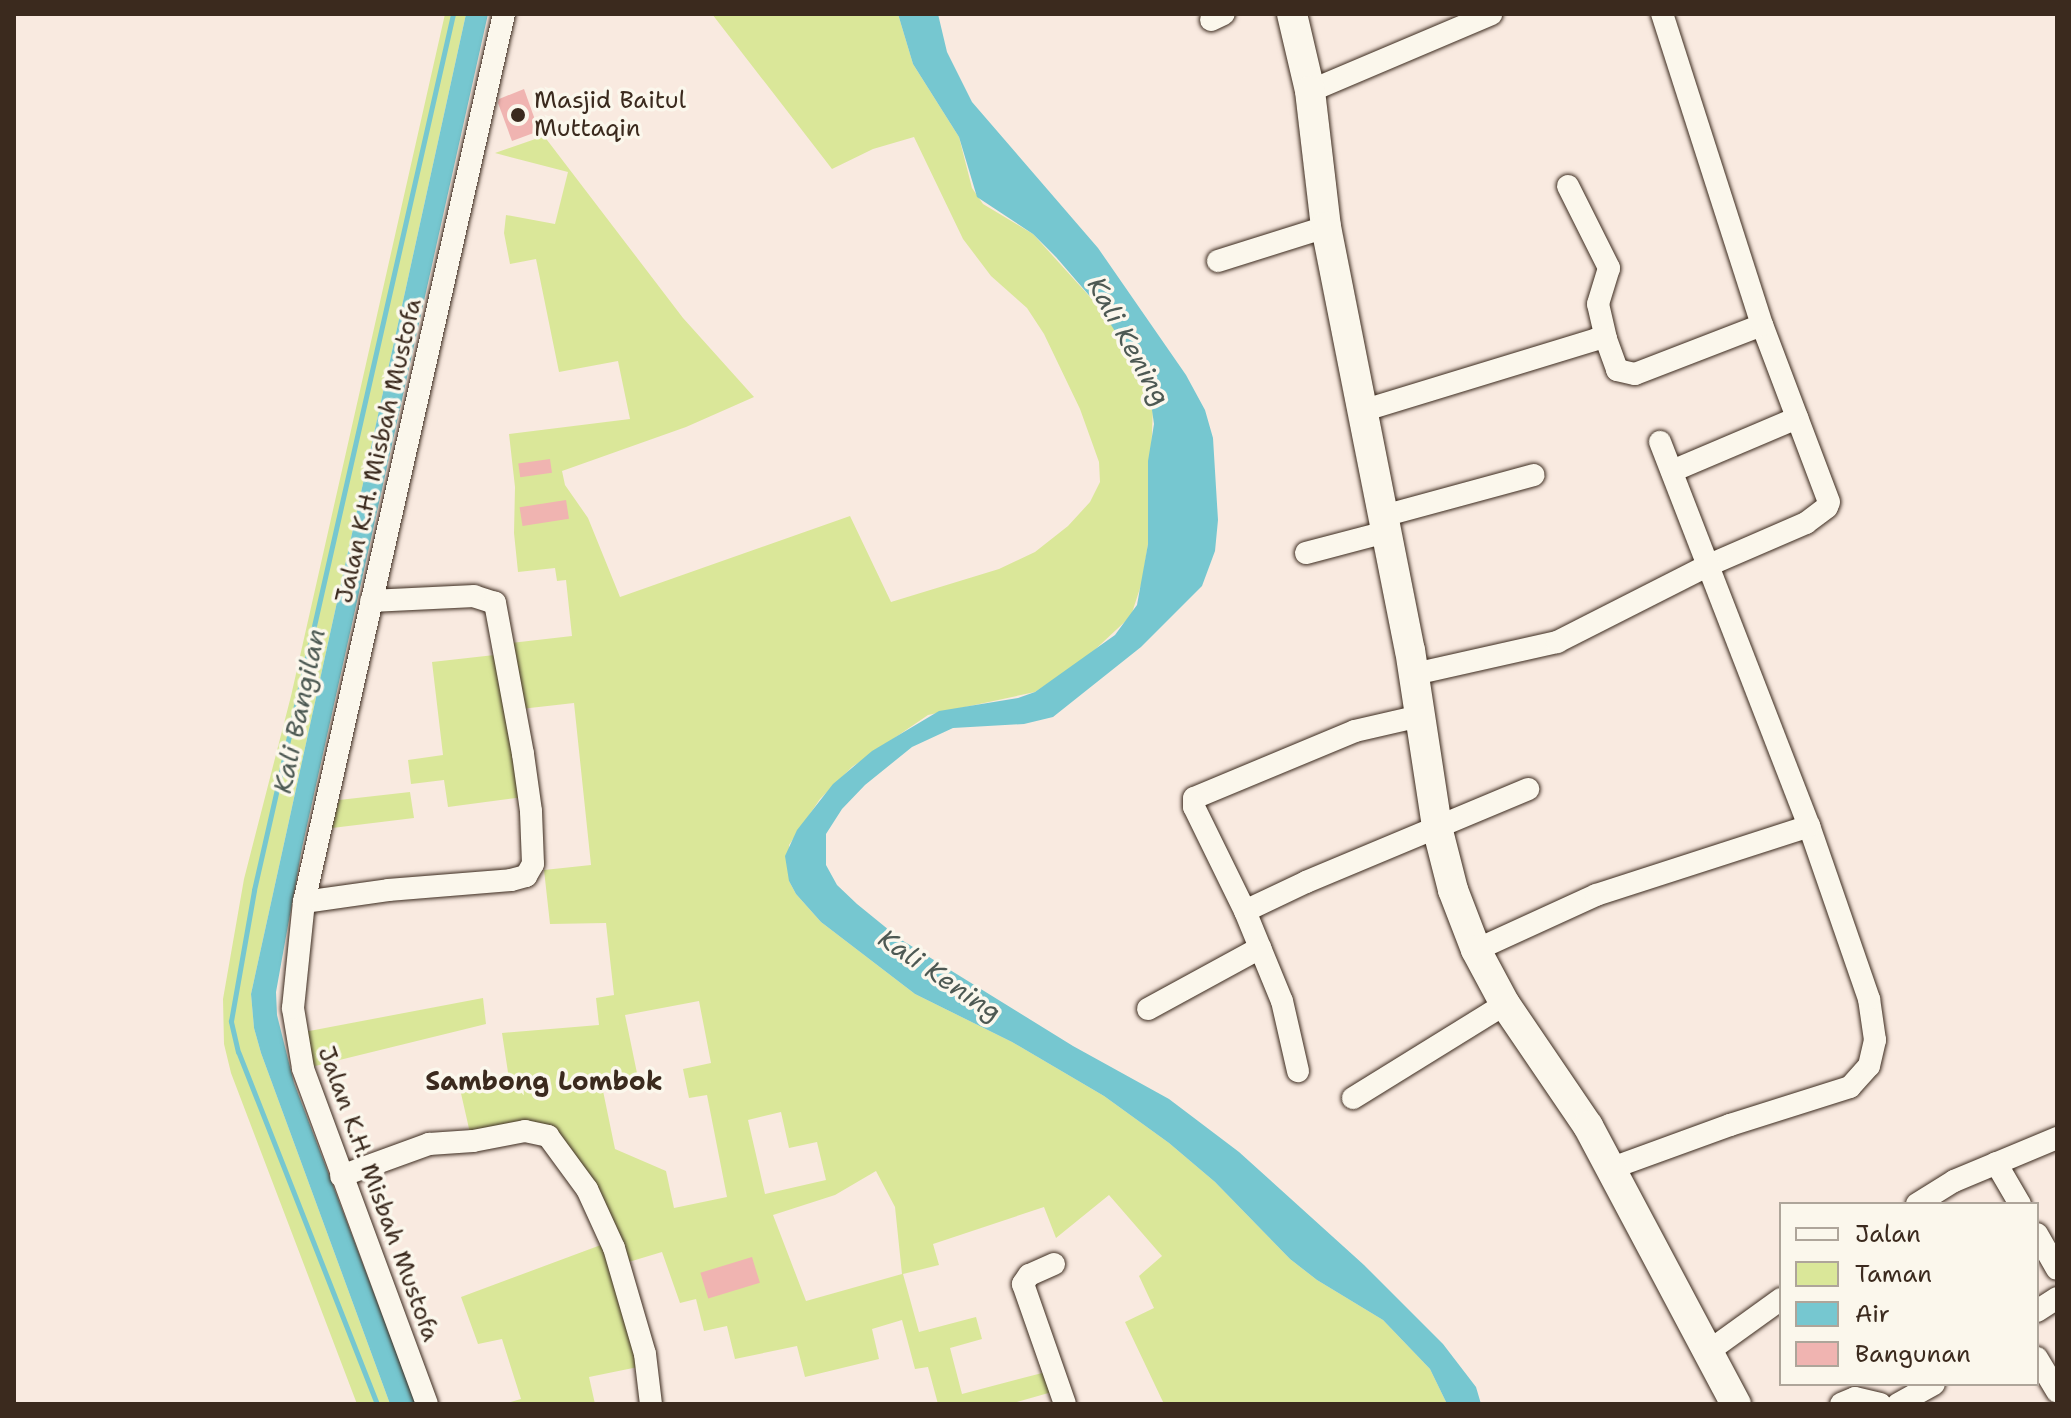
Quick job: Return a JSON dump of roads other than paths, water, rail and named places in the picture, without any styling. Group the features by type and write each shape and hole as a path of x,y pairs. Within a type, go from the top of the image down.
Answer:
{"main road":[{"path":"1292,14 1310,91 1326,227 1365,410 1414,674 1437,827 1453,890 1476,950 1505,1004 1565,1087 1612,1168 1736,1404"}],"street":[{"name":"Jalan K.H. Misbah Mustofa","path":"427,1404 303,1068 294,1027 294,984 304,902 504,14"},
{"path":"1310,91 1491,14"},
{"path":"1414,674 1557,642 1709,565 1806,523 1829,502 1762,325 1662,14"},
{"path":"1568,186 1609,268 1598,304 1617,370 1628,375 1762,325"},
{"path":"1218,261 1326,227"},
{"path":"1365,410 1606,339"},
{"path":"1672,471 1797,418"},
{"path":"1612,1168 1730,1125 1850,1087 1869,1066 1875,1040 1869,999 1809,826 1660,442"},
{"path":"1306,553 1534,475"},
{"path":"304,902 388,890 511,880 526,876 533,864 531,811 523,754 495,603 474,596 371,601"},
{"path":"1298,1071 1282,1001 1245,911 1194,807 1194,798 1342,736 1420,716"},
{"path":"1245,911 1528,789"},
{"path":"1476,950 1596,895 1809,826"},
{"path":"1148,1009 1260,948"},
{"path":"1353,1098 1505,1004"},
{"path":"341,1176 440,1141 473,1141 525,1131 548,1136 587,1189 614,1248 645,1354 651,1404"},
{"path":"1920,1202 1954,1181 2057,1138"},
{"path":"1996,1163 2019,1202"},
{"path":"2039,1238 2057,1269"},
{"path":"1054,1264 1029,1275 1023,1284 1065,1404"},
{"path":"2039,1310 2057,1298"},
{"path":"1709,1351 1779,1300"},
{"path":"2039,1361 2057,1391"},
{"path":"1898,1404 1930,1386"},
{"path":"1841,1404 1855,1398 1880,1404"}],"water":[{"path":"466,14 488,14 302,848 276,992 277,1015 294,1083 416,1404 390,1404 261,1053 254,1028 251,994"},
{"name":"Kali Kening","path":"898,14 938,14 947,52 972,102 1098,248 1186,375 1205,410 1213,438 1218,520 1215,551 1202,586 1141,647 1053,717 1024,724 953,728 912,747 865,785 842,809 826,834 826,865 837,885 900,939 1073,1046 1169,1099 1239,1152 1364,1265 1443,1344 1476,1387 1481,1404 1447,1404 1430,1369 1383,1320 1317,1280 1290,1259 1215,1182 1169,1143 1104,1096 1012,1042 915,994 821,922 796,894 789,881 785,856 797,830 833,784 872,751 939,711 1018,698 1035,692 1115,635 1137,605 1148,544 1148,461 1154,424 1148,382 1100,308 1056,257 1033,234 977,197 959,137 913,64"}],"waterway":[{"name":"Kali Bangilan","path":"377,1404 238,1052 231,1021 254,890 453,14"}],"place":[{"name":"Masjid Baitul Muttaqin","path":"518,115"}],"district":[{"name":"Sambong Lombok","path":"544,1081"}]}
